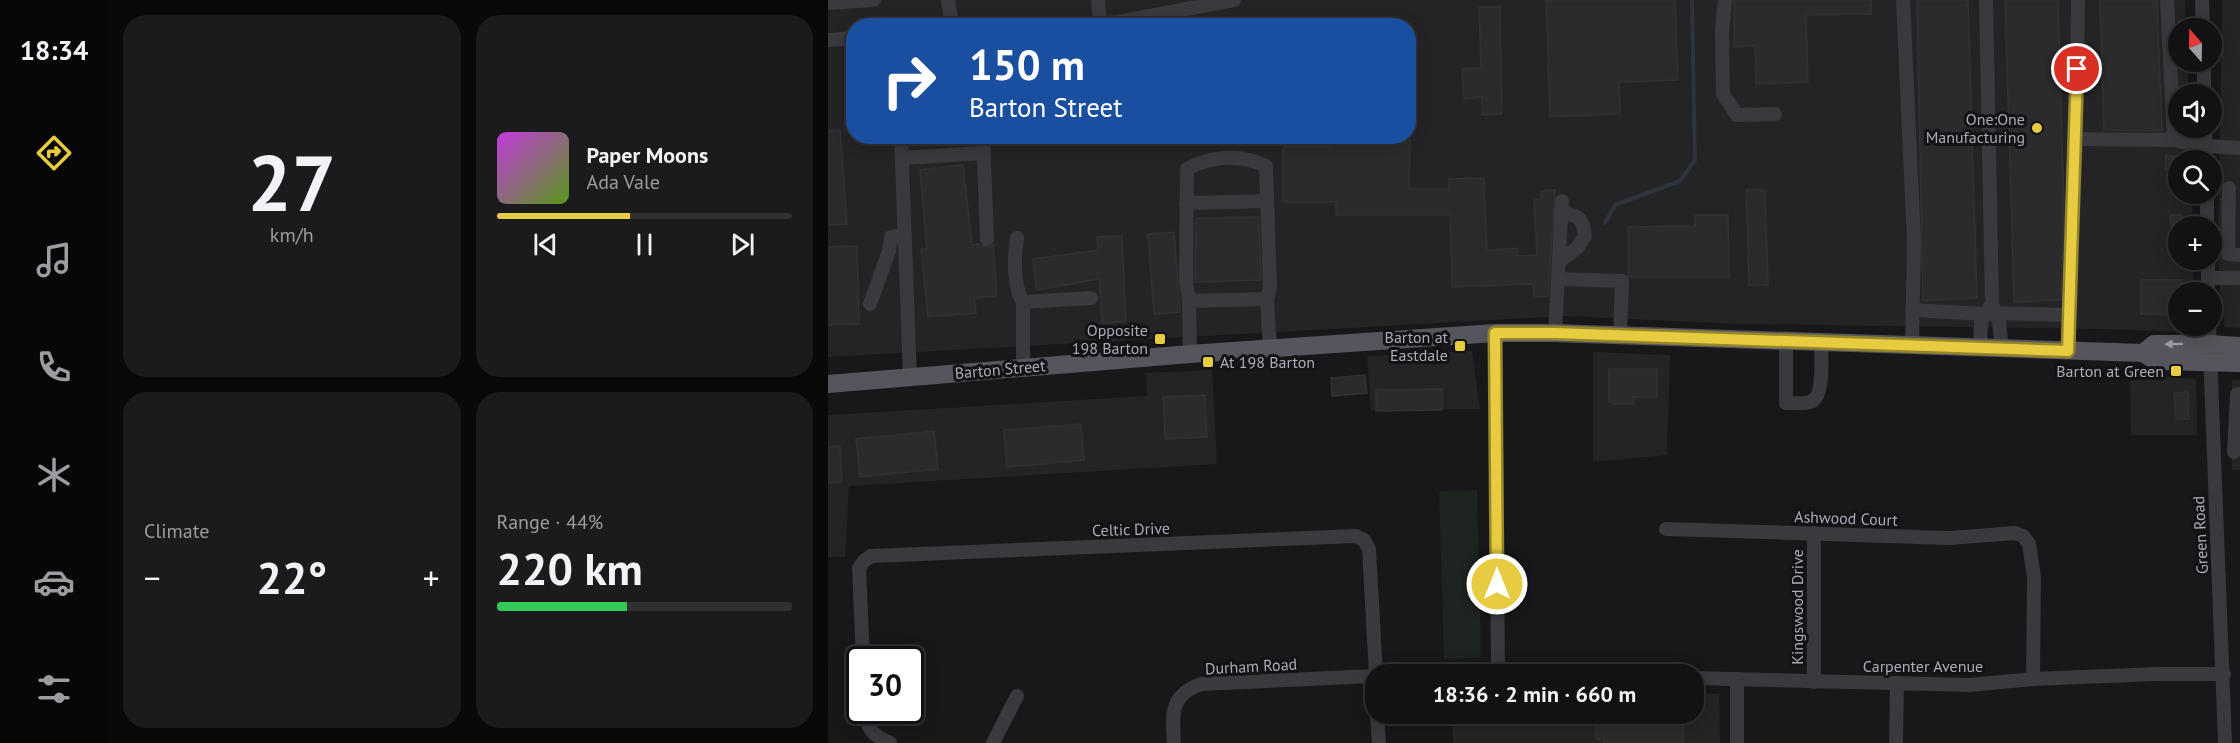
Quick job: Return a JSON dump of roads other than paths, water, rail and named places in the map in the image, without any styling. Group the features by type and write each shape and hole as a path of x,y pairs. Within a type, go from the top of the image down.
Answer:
{"main road":[{"name":"Barton Street","path":"828,384 1190,354 1495,333 1620,335 2143,353 2156,361 2240,363"},
{"name":"Barton Street","path":"2143,353 2154,344 2198,336"},
{"name":"Barton Street","path":"2214,336 2240,346"}],"street":[{"path":"828,3 874,0"},
{"path":"948,0 951,18"},
{"path":"1098,0 1100,18"},
{"path":"1139,18 1234,0"},
{"path":"1725,0 1722,32 1723,94 1737,115 1775,114"},
{"path":"1903,0 1914,242 1912,345"},
{"path":"1986,0 1991,310 1999,322 2002,349"},
{"path":"2068,351 2076,139 2078,0"},
{"path":"2167,0 2174,140"},
{"path":"2202,0 2203,18"},
{"path":"828,40 846,39"},
{"path":"2076,139 2174,140 2197,150"},
{"path":"901,144 910,377"},
{"path":"982,144 987,239"},
{"path":"2222,151 2240,148"},
{"path":"902,158 983,153"},
{"path":"1190,354 1189,301 1186,280 1187,169 1199,162 1228,158 1252,159 1266,166 1270,287 1267,299 1270,348"},
{"path":"2229,188 2228,254 2240,255"},
{"path":"1186,203 1267,201"},
{"path":"1555,333 1561,207 1582,221 1585,236 1577,248 1560,261"},
{"path":"2222,220 2228,219"},
{"path":"870,304 889,251 891,237 905,235"},
{"path":"1017,238 1015,251 1017,293 1023,302 1023,368"},
{"path":"2208,270 2208,282"},
{"path":"2208,278 2240,278"},
{"path":"1559,279 1622,281 1620,335"},
{"path":"1023,302 1091,298"},
{"path":"1189,301 1267,299"},
{"path":"1912,310 1991,310 2069,315"},
{"path":"1980,348 1981,321 1991,310"},
{"path":"1495,333 1498,664"},
{"name":"Green Road","path":"2209,336 2225,743"},
{"path":"1786,342 1786,403 1810,402 1816,399 1820,390 1821,343"},
{"path":"2213,452 2237,452 2238,394"},
{"name":"Ashwood Court","path":"1666,529 1950,538 2015,533 2024,536 2030,544 2034,576 2033,679"},
{"name":"Kingswood Drive","path":"1814,533 1814,682"},
{"name":"Celtic Drive","path":"862,646 859,568 871,556 1356,536 1364,540 1369,549 1375,664"},
{"name":"Carpenter Avenue","path":"1704,678 1970,685 2033,679 2224,674"},
{"name":"Durham Road","path":"1174,743 1173,712 1184,692 1201,684 1365,676"},
{"path":"1737,679 1737,743"},
{"path":"1896,743 1897,683"},
{"path":"993,743 1017,696"},
{"path":"867,724 877,738 890,743"},
{"path":"1378,724 1379,743"}],"waterway":[{"path":"1605,223 1615,205 1680,181 1695,160 1692,0"}],"place":[{"name":"One:One Manufacturing","path":"2037,128"},
{"name":"Opposite 198 Barton","path":"1160,339"},
{"name":"Barton at Eastdale","path":"1460,346"},
{"name":"At 198 Barton","path":"1208,362"},
{"name":"Barton at Green","path":"2176,371"}]}
